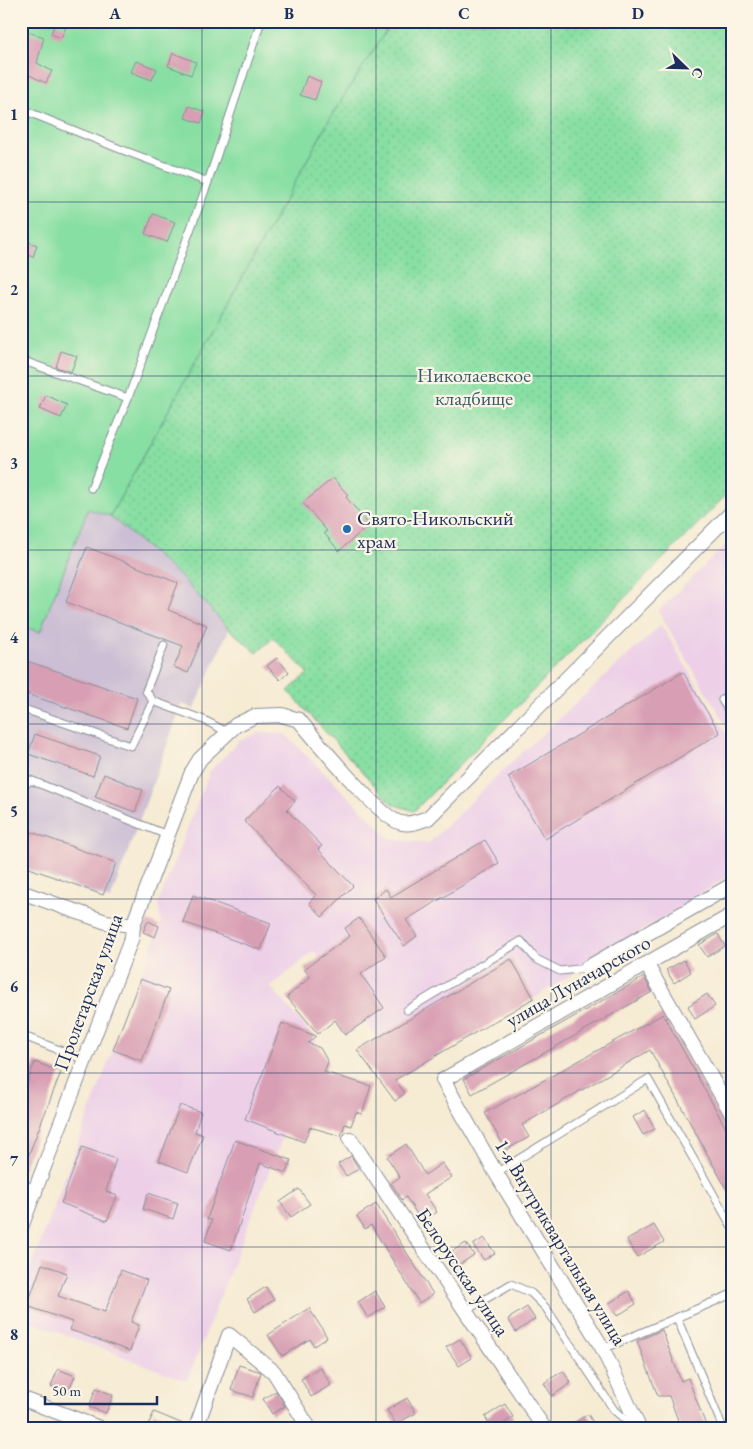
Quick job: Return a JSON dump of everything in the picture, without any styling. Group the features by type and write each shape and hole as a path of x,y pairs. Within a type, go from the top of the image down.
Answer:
{"street":[{"name":"Пролетарская улица","path":"21,1227 132,937 133,925 167,835 192,772 200,759 236,724 255,716 282,715 299,720 380,810 400,824 414,823 428,818 732,512"},
{"name":"улица Луначарского","path":"587,968 732,885"},
{"path":"21,892 106,922 133,925"},
{"name":"улица Луначарского","path":"443,1080 732,915"},
{"path":"646,965 732,1114"},
{"name":"1-я Внутриквартальная улица","path":"443,1080 496,1173 603,1349 639,1428"},
{"name":"Белорусская улица","path":"350,1139 544,1428"},
{"path":"21,1188 35,1192"},
{"path":"196,1428 230,1335 274,1372 309,1428"},
{"path":"21,1398 99,1428"}],"lane":[{"path":"91,488 128,398 208,182 261,21"},
{"path":"21,109 208,182"},
{"path":"21,360 128,398"},
{"path":"164,645 146,691 153,701 204,720 227,732"},
{"path":"732,690 722,700 732,716"},
{"path":"21,708 131,746 153,701"},
{"path":"21,790 30,780 167,835"},
{"path":"407,1010 521,942 536,959 560,971 587,968"},
{"path":"21,1035 85,1060"},
{"path":"496,1173 648,1079 732,1227"},
{"path":"465,1311 511,1284 531,1293 546,1308 614,1410 634,1428"},
{"path":"603,1349 732,1294"},
{"path":"677,1318 723,1428"}],"shaded area":[{"path":"88,509 110,516 182,578 229,629 194,709 182,704 110,900 21,867 21,626 40,632"},
{"path":"732,539 732,735 658,611"},
{"path":"661,625 732,743 732,874 534,998 402,1076 314,951 271,987 312,1035 318,1047 187,1381 21,1318 21,1294 161,923 158,903 210,771 239,741 259,733 285,734 391,839 429,843 501,772"}],"green space":[{"path":"21,21 392,21 332,115 110,516 88,509 40,632 21,626"},
{"name":"Николаевское кладбище","path":"392,21 732,21 732,489 414,811 392,804 288,691 308,673 273,638 257,653 229,629 182,578 110,516 332,115"}],"building":[{"path":"55,23 66,27 61,38 51,34"},
{"path":"28,32 44,37 37,63 52,71 46,83 21,71 21,39 26,40"},
{"path":"173,53 196,62 191,75 168,66"},
{"path":"136,61 157,69 152,80 131,72"},
{"path":"307,76 321,82 315,100 300,95"},
{"path":"189,106 205,112 201,123 185,118"},
{"path":"153,214 175,222 167,242 145,234"},
{"path":"21,239 37,245 33,257 21,253"},
{"path":"61,351 77,356 71,372 56,367"},
{"path":"46,395 67,405 61,418 40,409"},
{"path":"333,478 348,495 346,497 369,525 339,551 324,533 327,531 303,503"},
{"path":"87,547 178,583 168,610 207,625 188,673 174,667 183,646 66,602"},
{"path":"277,658 289,672 280,680 267,666"},
{"path":"21,659 137,698 127,728 21,692"},
{"path":"683,672 720,733 545,839 508,777"},
{"path":"35,734 100,756 93,776 28,754"},
{"path":"104,774 143,790 135,812 95,797"},
{"path":"280,786 295,801 287,810 322,846 318,849 353,886 322,917 309,903 316,895 244,821"},
{"path":"21,828 116,863 103,895 21,865"},
{"path":"485,840 499,863 406,920 417,936 404,946 373,899 386,889 391,897"},
{"path":"193,895 271,923 261,950 183,922"},
{"path":"359,918 386,956 361,974 384,1008 345,1035 335,1020 318,1034 287,997 310,977 304,969 350,936 345,928"},
{"path":"148,921 159,926 155,937 143,932"},
{"path":"718,934 725,946 707,957 699,945"},
{"path":"511,959 534,998 395,1080 405,1093 395,1101 357,1050"},
{"path":"684,960 691,972 674,983 666,970"},
{"path":"644,977 652,992 472,1094 464,1079"},
{"path":"140,979 169,990 142,1061 113,1050"},
{"path":"707,994 715,1006 695,1019 688,1006"},
{"path":"663,1014 732,1139 732,1199 650,1050 522,1125 529,1137 506,1150 485,1113"},
{"path":"282,1023 316,1036 308,1043 320,1048 328,1062 324,1072 371,1086 362,1114 356,1112 351,1126 345,1124 341,1136 310,1127 304,1142 245,1119"},
{"path":"35,1062 61,1072 22,1172 21,1098"},
{"path":"180,1105 201,1112 195,1132 203,1135 188,1172 159,1161"},
{"path":"645,1110 655,1129 643,1135 633,1117"},
{"path":"235,1140 291,1160 286,1173 260,1163 231,1250 205,1241 212,1220 207,1219"},
{"path":"406,1144 425,1175 442,1163 452,1177 425,1194 437,1212 422,1222 406,1197 402,1200 391,1183 400,1177 387,1157"},
{"path":"82,1147 116,1159 106,1191 117,1196 107,1221 61,1203"},
{"path":"351,1156 359,1169 346,1176 338,1164"},
{"path":"299,1189 310,1204 291,1217 280,1202"},
{"path":"148,1193 178,1203 173,1219 143,1209"},
{"path":"376,1204 433,1294 419,1303 371,1225 365,1229 357,1216"},
{"path":"654,1225 664,1242 637,1257 627,1240"},
{"path":"484,1238 495,1253 484,1260 473,1245"},
{"path":"466,1243 474,1255 454,1268 446,1255"},
{"path":"42,1264 67,1273 58,1296 105,1312 121,1270 147,1280 131,1322 139,1325 130,1351 70,1330 72,1322 27,1306"},
{"path":"266,1287 274,1300 255,1312 247,1299"},
{"path":"375,1291 385,1307 368,1318 358,1302"},
{"path":"629,1291 636,1304 617,1316 609,1303"},
{"path":"527,1307 535,1319 516,1332 508,1319"},
{"path":"309,1308 327,1337 314,1346 310,1339 282,1356 268,1335"},
{"path":"662,1330 681,1381 688,1378 707,1428 681,1428 669,1396 658,1396 637,1341"},
{"path":"460,1339 472,1358 459,1366 446,1347"},
{"path":"239,1365 261,1372 253,1397 231,1390"},
{"path":"320,1367 331,1385 311,1397 301,1379"},
{"path":"58,1369 75,1376 68,1393 51,1386"},
{"path":"563,1371 571,1383 552,1396 544,1383"},
{"path":"96,1388 113,1395 106,1413 89,1407"},
{"path":"276,1391 285,1406 272,1414 263,1399"},
{"path":"407,1398 416,1413 396,1424 387,1410"},
{"path":"505,1404 513,1417 497,1428 492,1428 485,1417"},
{"path":"154,1412 188,1426 187,1428 147,1428"},
{"path":"588,1414 596,1428 566,1428"}],"place":[{"name":"Свято-Никольский храм","path":"347,529"}]}
